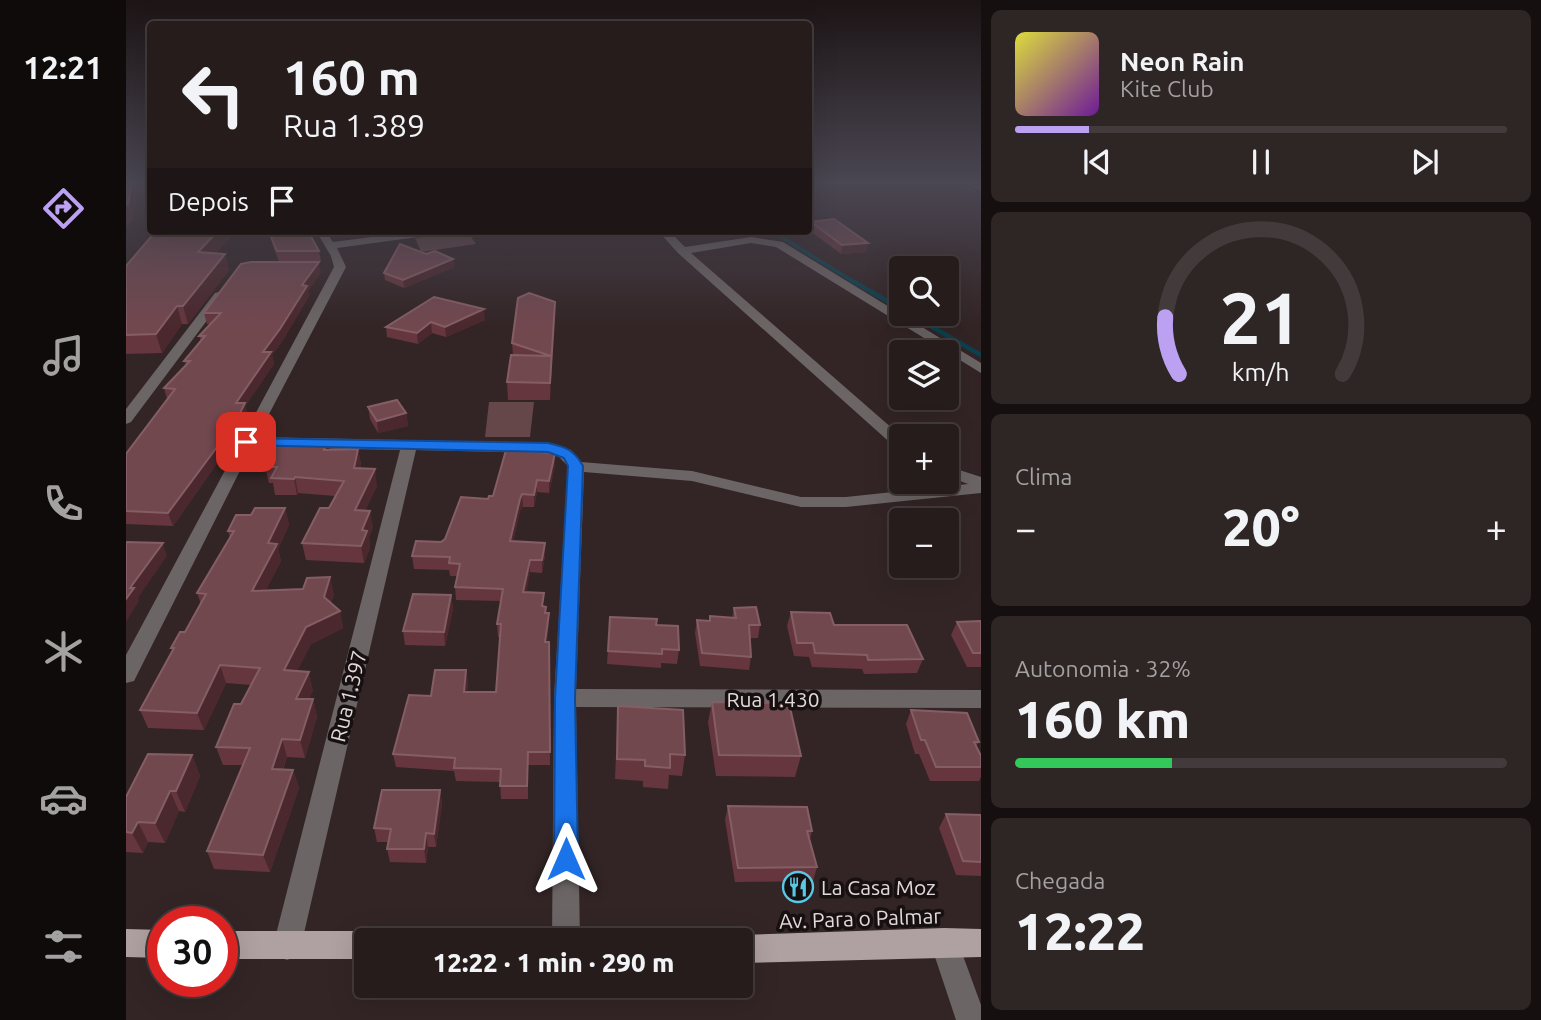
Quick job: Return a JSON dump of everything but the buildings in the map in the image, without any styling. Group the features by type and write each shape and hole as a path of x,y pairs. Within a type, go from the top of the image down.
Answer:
{"main road":[{"path":"126,943 147,944"},
{"name":"Av. Para o Palmar","path":"753,949 981,943"},
{"path":"238,945 354,945"}],"street":[{"path":"126,675 334,267 337,256 327,237 365,235"},
{"path":"667,235 889,433"},
{"path":"682,251 751,240 779,244 981,369"},
{"path":"126,419 226,286"},
{"path":"246,442 548,448 563,451 570,456 576,466 565,698 566,928"},
{"name":"Rua 1.397","path":"287,946 408,447"},
{"path":"576,466 692,476 801,502 846,502 981,486"},
{"path":"959,476 981,486"},
{"name":"Rua 1.430","path":"565,698 981,699"},
{"path":"944,942 971,1020"}],"shaded area":[{"path":"470,235 476,244 421,252 415,238"},
{"path":"489,402 534,402 530,437 485,437"}],"waterway":[{"path":"778,235 854,282"},
{"path":"851,280 889,302"},
{"path":"931,326 981,355"}],"place":[{"name":"La Casa Moz","path":"798,887"}],"route":[{"path":"246,442 548,448 563,451 570,456 576,466 565,698 566,859"}]}
